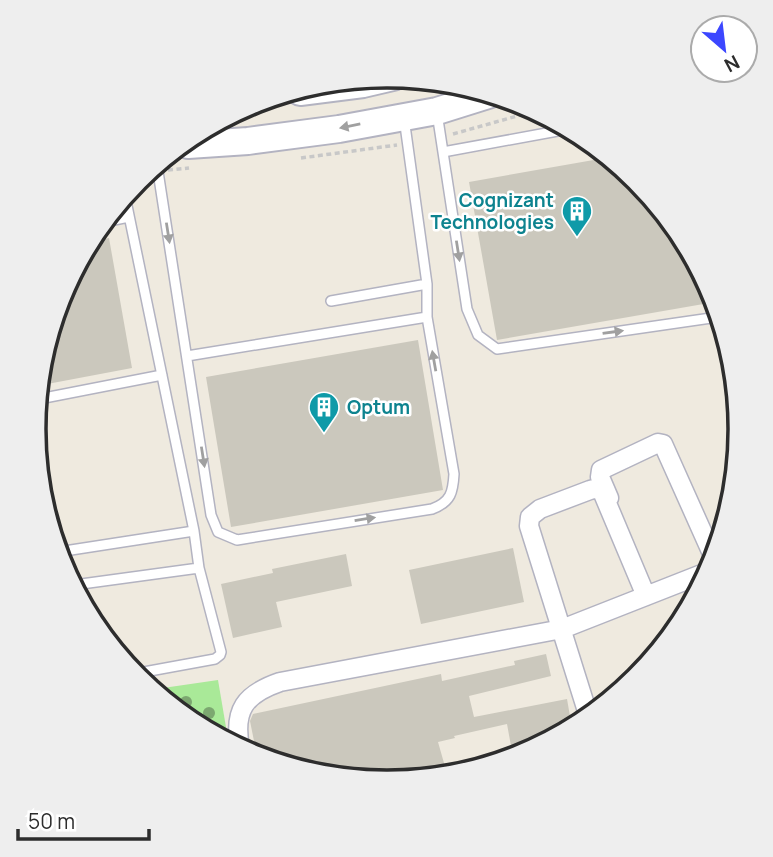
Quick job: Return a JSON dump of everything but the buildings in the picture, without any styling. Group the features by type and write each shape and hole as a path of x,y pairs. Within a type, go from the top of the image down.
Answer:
{"street":[{"path":"198,144 339,129 437,111 476,99"},
{"path":"649,595 600,477 601,470 658,443 663,444 707,543"},
{"path":"585,705 529,526 530,517 540,509 590,489 601,489 649,595"},
{"path":"237,735 239,716 247,700 262,688 280,682 562,629 693,578"}],"lane":[{"path":"437,111 467,309 478,335 497,349 709,318"},
{"path":"159,175 211,515 218,532 237,540 432,509 439,506 453,491 454,474 427,317 427,284 404,116"},
{"path":"443,152 554,132"},
{"path":"127,207 194,531 199,568 221,652 215,659 147,672"},
{"path":"117,219 129,217"},
{"path":"331,301 427,284"},
{"path":"187,356 427,317"},
{"path":"47,397 162,375"},
{"path":"68,550 194,531"},
{"path":"83,584 199,568"}],"path":[{"path":"441,137 521,115"}],"green space":[{"path":"218,680 226,729 197,712 165,688"}],"place":[{"name":"Cognizant Technologies","path":"577,238"},
{"name":"Optum","path":"324,434"}]}
